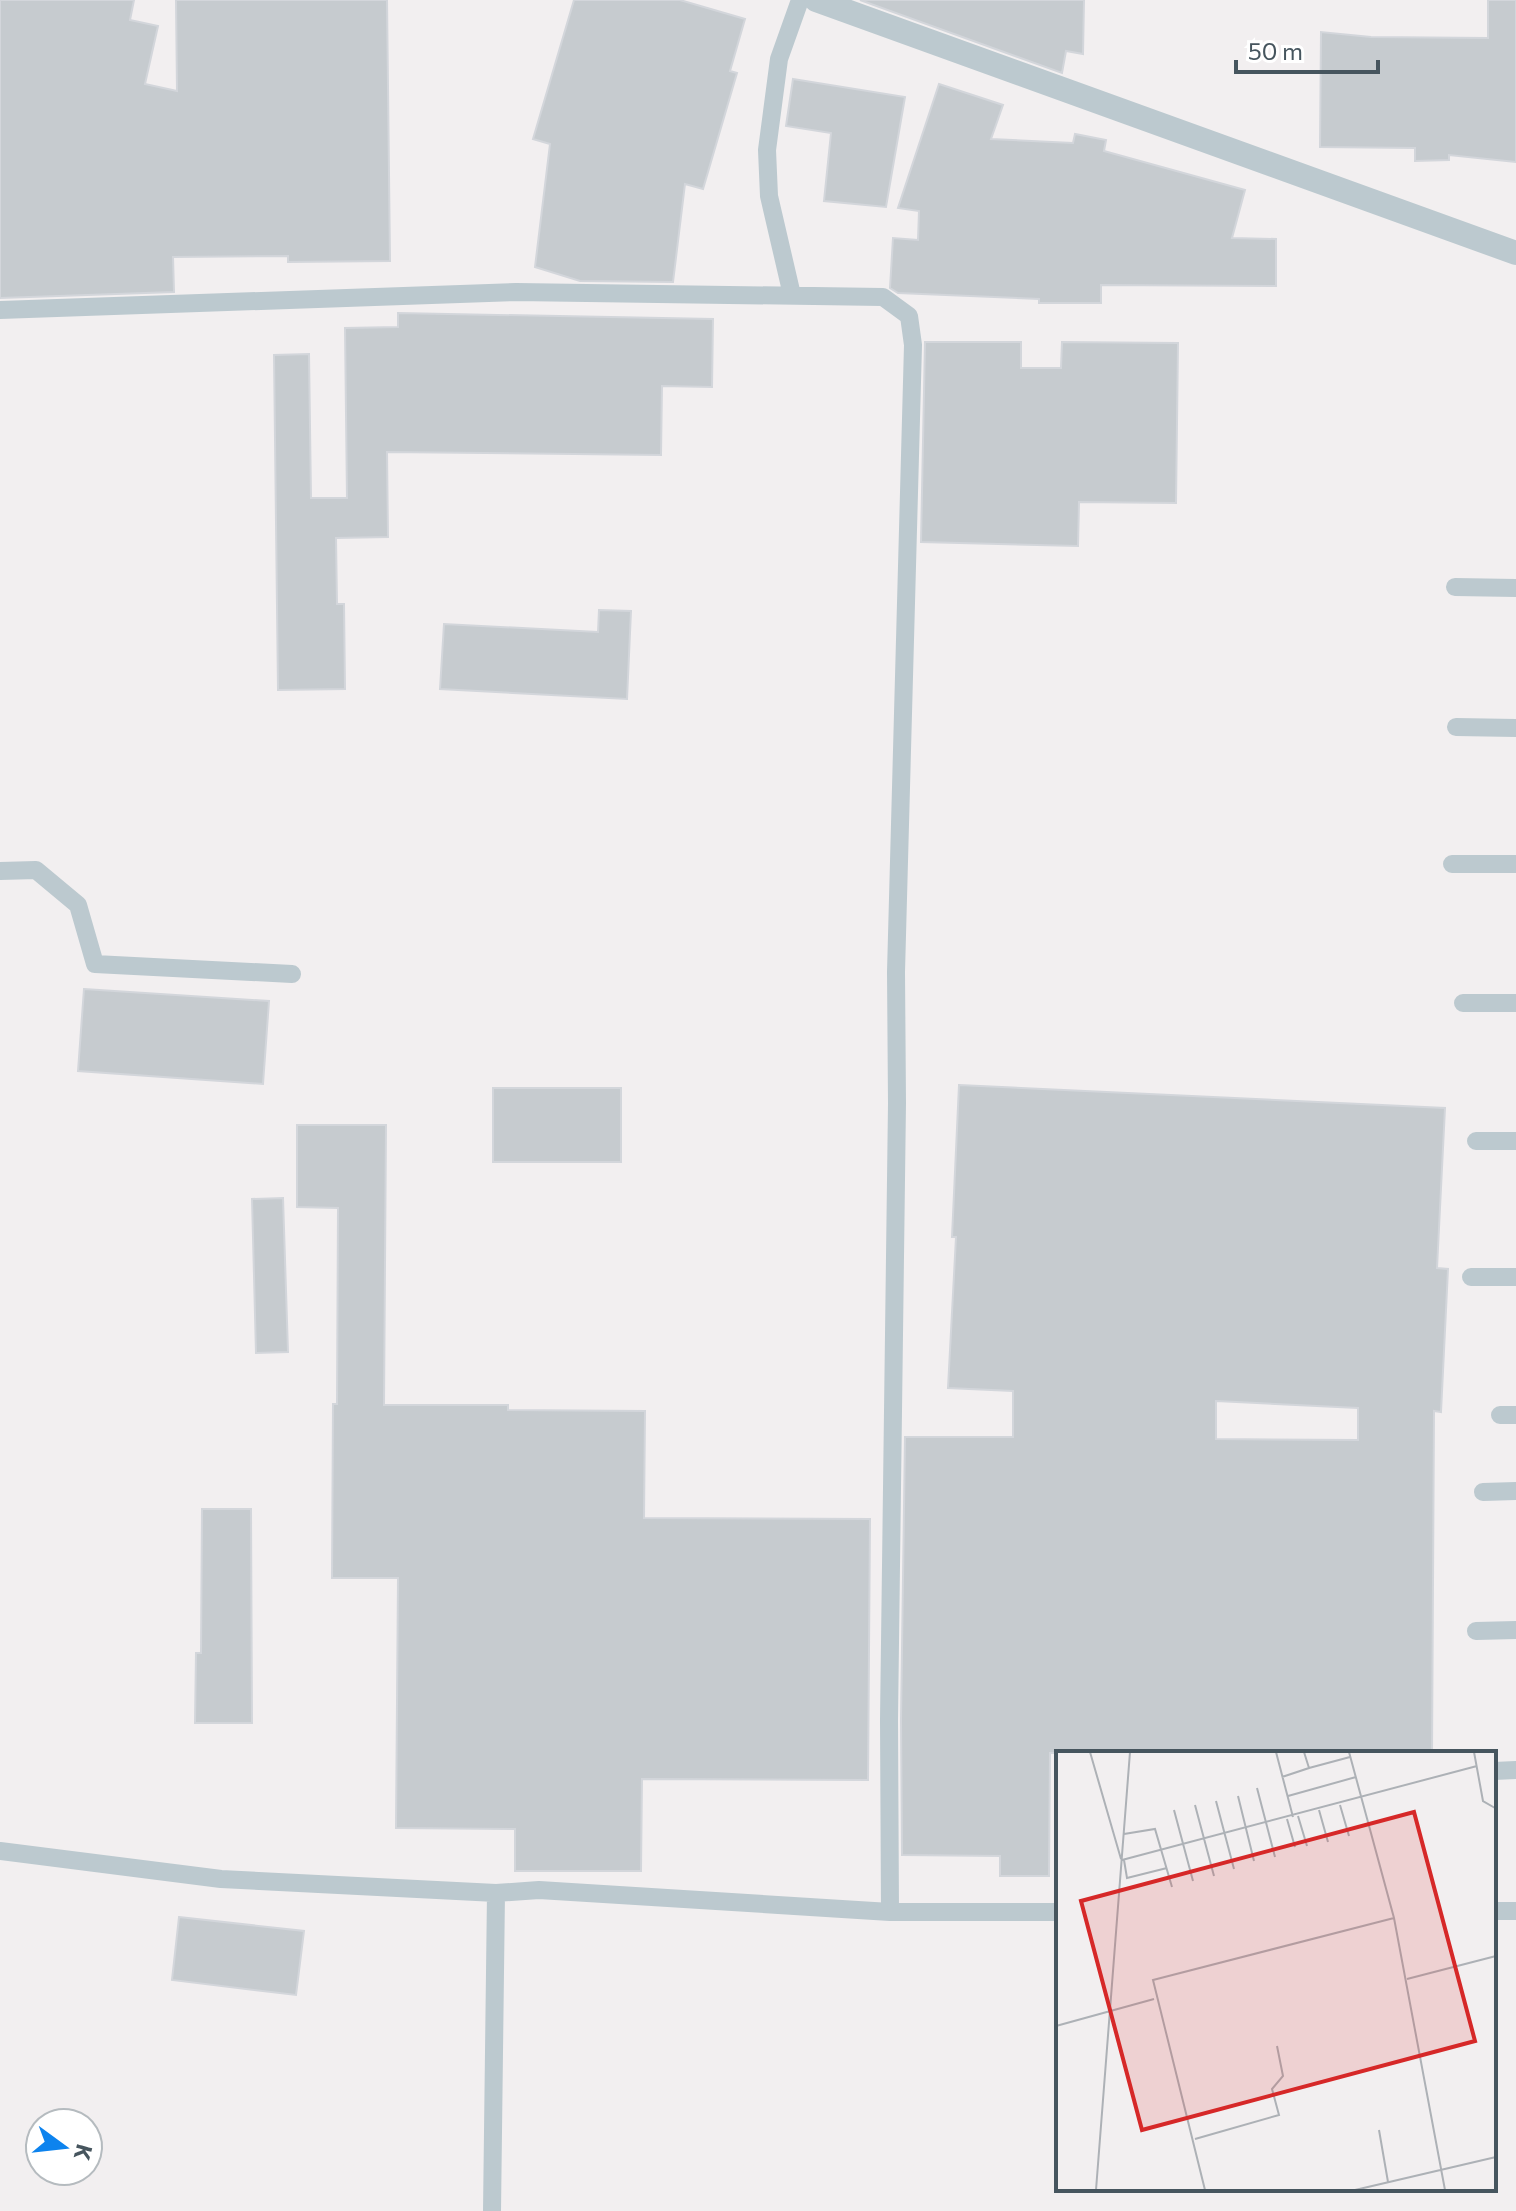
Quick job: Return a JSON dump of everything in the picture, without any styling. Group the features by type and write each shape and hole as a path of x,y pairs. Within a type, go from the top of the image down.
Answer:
{"street":[{"path":"792,295 769,196 767,150 779,59 800,0"},
{"path":"816,0 1516,253"},
{"path":"0,310 516,292 883,297 909,316 913,345 896,972 890,1912"},
{"path":"1455,587 1516,588"},
{"path":"1456,727 1516,728"},
{"path":"1452,864 1516,864"},
{"path":"0,871 36,870 78,905 95,964 292,974"},
{"path":"1463,1003 1516,1003"},
{"path":"1476,1141 1516,1141"},
{"path":"1471,1277 1516,1277"},
{"path":"1483,1492 1516,1491"},
{"path":"1476,1631 1516,1630"},
{"path":"1496,1771 1516,1770"},
{"path":"0,1851 221,1879 496,1893 539,1890 890,1912 1056,1912"},
{"path":"492,2211 496,1893"}],"building":[{"path":"0,0 134,0 130,20 158,26 145,84 177,91 176,0 387,0 390,261 288,262 288,256 173,257 174,292 0,298"},
{"path":"574,0 680,0 745,19 730,71 737,73 703,189 685,184 673,282 580,281 535,267 550,144 533,139"},
{"path":"860,0 1084,0 1083,54 1066,51 1062,73"},
{"path":"1488,0 1516,0 1516,162 1449,155 1449,160 1415,161 1415,148 1320,147 1321,32 1371,37 1488,38"},
{"path":"793,79 905,97 886,207 824,201 831,133 786,126"},
{"path":"939,84 1003,105 991,139 1073,143 1075,134 1106,140 1104,151 1245,190 1232,238 1276,239 1276,286 1101,285 1101,303 1039,303 1039,299 898,293 890,288 893,238 918,240 919,211 898,208"},
{"path":"398,313 713,319 712,387 662,386 661,455 387,452 388,537 336,538 337,604 344,604 345,689 278,690 274,355 309,354 311,498 347,498 345,328 398,327"},
{"path":"925,342 1021,342 1021,368 1061,368 1062,342 1178,343 1176,503 1079,502 1078,546 921,542"},
{"path":"599,610 631,611 627,699 440,689 444,624 598,632"},
{"path":"84,989 269,1001 263,1084 78,1071"},
{"path":"959,1085 1445,1108 1437,1268 1448,1269 1441,1412 1434,1411 1432,1751 1056,1751 1050,1753 1049,1876 1000,1876 1000,1856 902,1855 905,1437 1013,1437 1013,1391 948,1388 956,1237 952,1237","holes":["1216,1401 1358,1408 1358,1440 1216,1439"]},
{"path":"493,1088 621,1088 621,1162 493,1162"},
{"path":"297,1125 386,1125 384,1405 508,1405 508,1410 645,1411 644,1518 870,1519 868,1780 642,1779 641,1871 515,1871 515,1829 396,1828 398,1578 332,1578 338,1208 297,1207"},
{"path":"283,1198 288,1352 256,1353 252,1199"},
{"path":"202,1509 251,1509 252,1723 195,1723 196,1653 201,1653"},
{"path":"179,1917 304,1931 296,1995 172,1980"}]}
